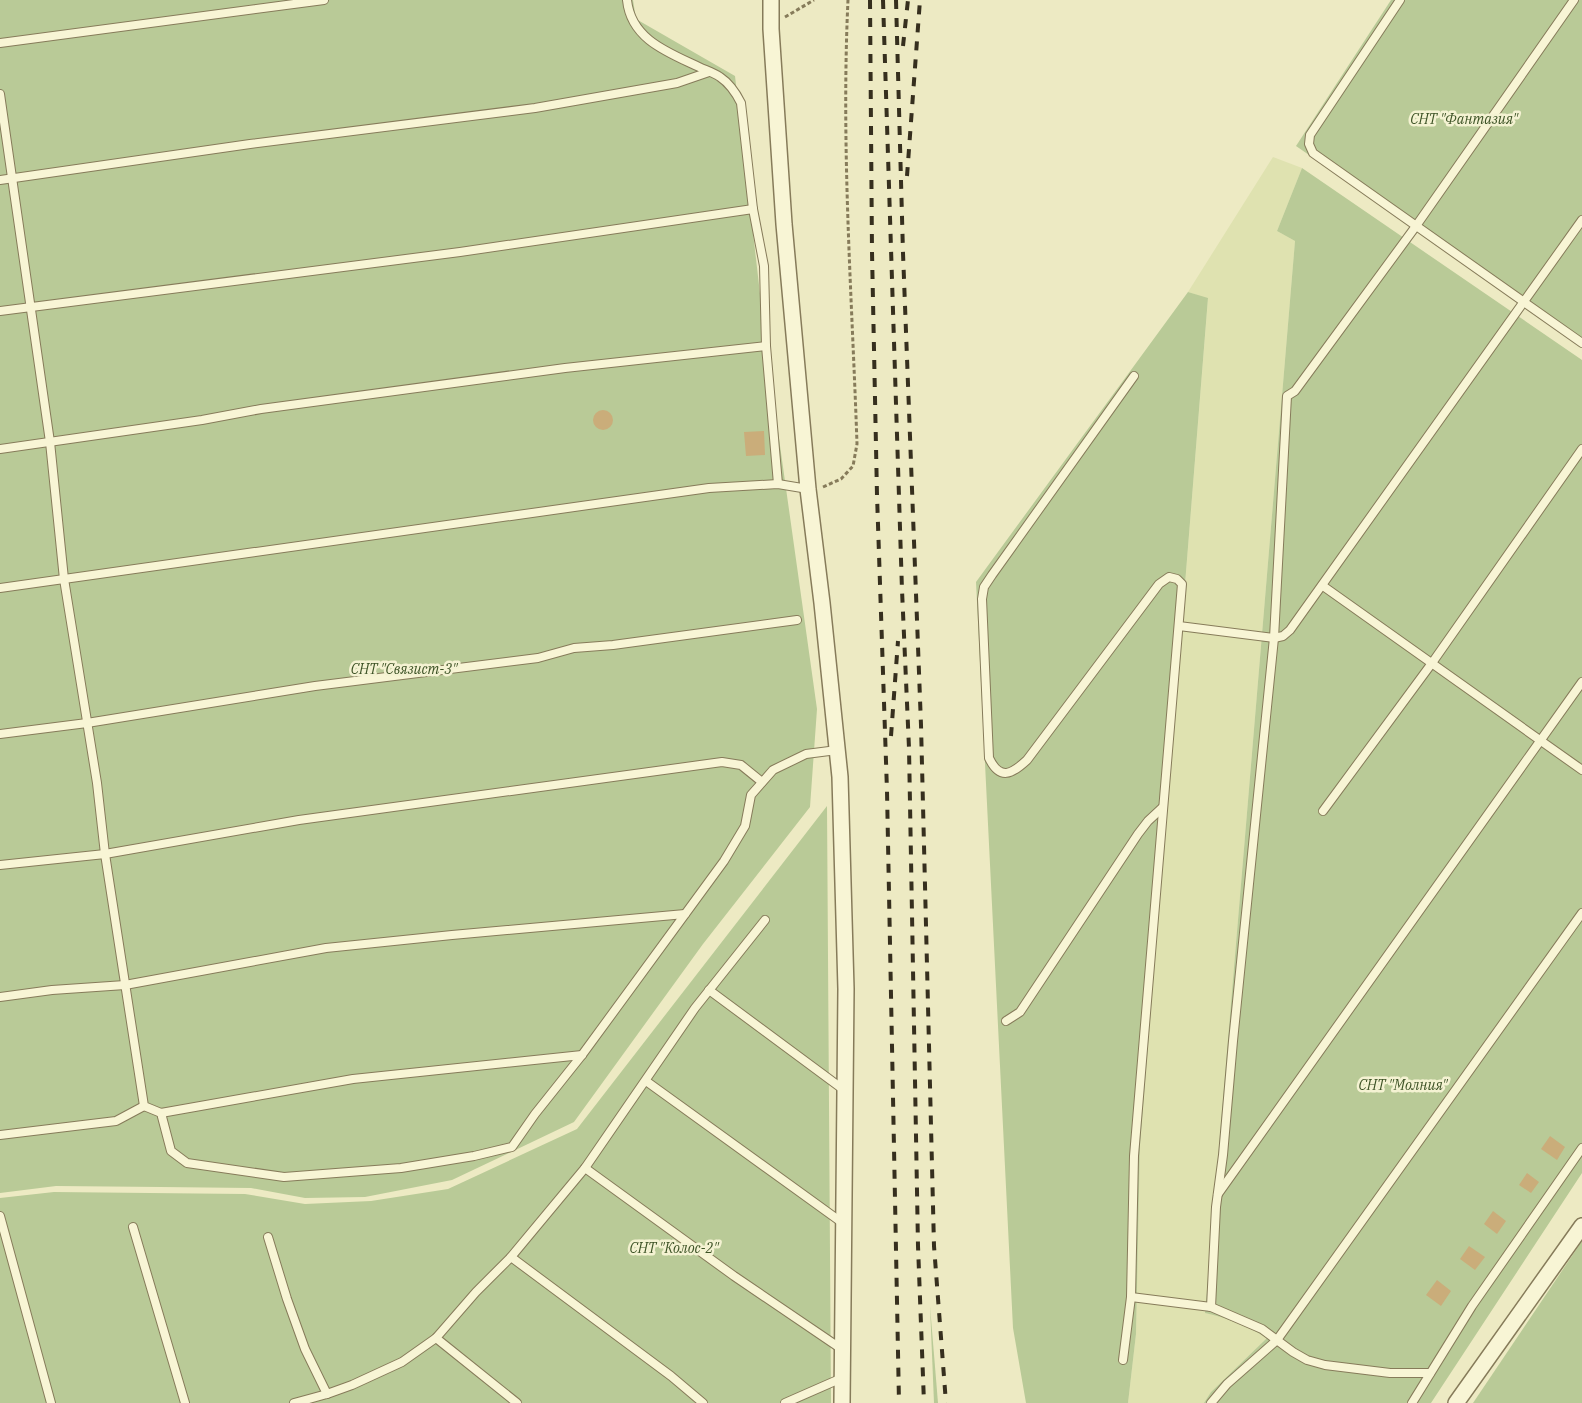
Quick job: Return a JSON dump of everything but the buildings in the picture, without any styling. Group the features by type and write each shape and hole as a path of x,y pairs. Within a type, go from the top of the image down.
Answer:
{"street":[{"path":"771,0 771,29 784,224 808,489 840,777 846,989 842,1403"},
{"path":"1456,1403 1582,1226"}],"lane":[{"path":"0,44 324,0"},
{"path":"627,0 634,25 650,41 669,53 719,76 735,91 741,103 753,209 764,266 766,346 778,484"},
{"path":"1400,0 1310,135 1309,144 1313,153 1582,343"},
{"path":"1210,1307 1218,1195 1274,638 1287,396 1295,391 1416,226 1574,0"},
{"path":"0,180 250,144 535,108 677,82 708,72"},
{"path":"0,94 50,442 64,579 97,783 105,854 144,1106"},
{"path":"0,311 460,252 753,209"},
{"path":"1179,626 1274,638 1283,636 1290,630 1582,220"},
{"path":"0,449 202,420 261,409 565,368 766,346"},
{"path":"1123,1360 1130,1297 1134,1156 1182,584 1177,579 1169,577 1159,584 1027,760 1014,772 1004,773 994,768 989,758 982,599 984,587 1134,376"},
{"path":"1323,811 1432,663 1582,449"},
{"path":"0,588 709,488 778,484 808,489"},
{"path":"1323,586 1582,770"},
{"path":"0,734 87,723 315,686 538,658 574,648 797,620"},
{"path":"1218,1195 1582,682"},
{"path":"161,1113 171,1151 186,1163 284,1177 401,1168 474,1156 512,1147 724,861 746,826 750,795 773,770 806,754 837,750"},
{"path":"0,865 105,854 299,820 722,762 741,764 762,782"},
{"path":"1006,1021 1020,1012 1138,834 1162,808"},
{"path":"1211,1403 1227,1384 1278,1340 1582,912"},
{"path":"0,997 52,990 125,984 326,948 685,914"},
{"path":"294,1403 352,1385 402,1362 436,1338 476,1292 511,1256 586,1168 709,990 766,920"},
{"path":"709,990 845,1091"},
{"path":"144,1106 161,1113 353,1079 582,1055"},
{"path":"646,1081 844,1224"},
{"path":"0,1135 116,1121 144,1106"},
{"path":"1412,1403 1472,1306 1582,1148"},
{"path":"586,1168 734,1276 843,1350"},
{"path":"0,1216 51,1403"},
{"path":"133,1227 185,1403"},
{"path":"268,1237 305,1349 327,1394"},
{"path":"511,1256 671,1376 703,1403"},
{"path":"1130,1297 1210,1307 1262,1329 1307,1360 1325,1365 1390,1373 1430,1373"},
{"path":"436,1338 517,1403"},
{"path":"785,1403 843,1378"}],"path":[{"path":"771,29 788,15 814,0"},
{"path":"808,489 826,486 841,479 853,466 857,444 846,154 848,0"}],"green space":[{"name":"СНТ \"Связист-3\"","path":"0,0 633,0 636,19 735,76 766,346 817,709 810,807 703,944 574,1122 452,1180 365,1197 305,1198 251,1188 161,1187 56,1186 0,1193"},
{"name":"СНТ \"Фантазия\"","path":"1391,0 1582,0 1582,343 1296,146"},
{"path":"1273,157 1302,168 1277,231 1295,241 1205,1313 1228,1318 1247,1326 1267,1338 1211,1392 1205,1403 1128,1403 1136,1334 1140,1145 1208,299 1188,292"},
{"name":"СНТ \"Молния\"","path":"1302,168 1582,360 1582,1173 1431,1403 1204,1403 1211,1392 1267,1338 1237,1323 1205,1313 1295,241 1277,231"},
{"path":"1188,292 1208,298 1140,1145 1136,1334 1128,1403 1026,1403 1013,1328 976,582"},
{"name":"СНТ \"Колос-2\"","path":"827,806 831,1403 0,1403 0,1198 54,1192 245,1194 305,1204 371,1201 448,1189 577,1129"},
{"path":"1582,1241 1582,1403 1473,1403"},
{"path":"930,1306 938,1403 934,1403"}],"railway":[{"path":"870,0 872,252 877,495 887,791 899,1403"},
{"path":"883,0 902,590 909,748 918,1246 924,1403"},
{"path":"896,0 903,253 921,725 934,1246 946,1403"},
{"path":"903,46 908,0"},
{"path":"907,176 920,0"},
{"path":"891,736 898,641"}]}
